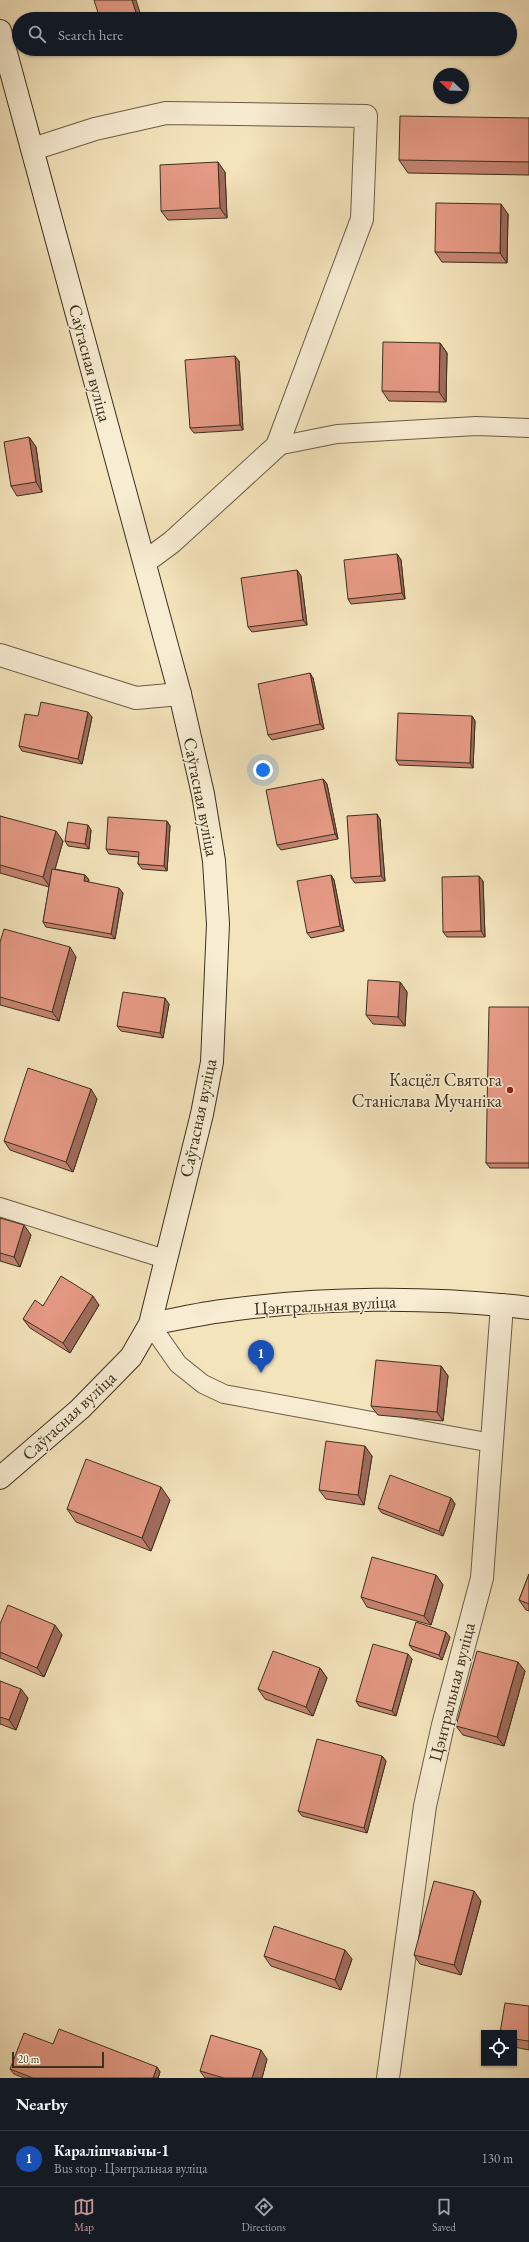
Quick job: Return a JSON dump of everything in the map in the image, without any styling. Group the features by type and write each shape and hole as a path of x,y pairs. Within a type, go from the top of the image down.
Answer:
{"street":[{"name":"Саўгасная вуліца","path":"0,31 180,694 203,794 214,861 217,947 212,1062 202,1114 150,1324 131,1357 80,1409 0,1478"},
{"path":"33,149 95,129 166,113 366,116 362,219 278,446 172,542 145,562"},
{"path":"0,655 136,698 180,694"},
{"name":"Цэнтральная вуліца","path":"150,1324 222,1311 319,1302 422,1301 502,1305 529,1308"},
{"name":"Цэнтральная вуліца","path":"388,2078 425,1806 443,1725 482,1578 502,1305"}],"lane":[{"path":"278,446 337,434 476,426 529,428"},
{"path":"0,1207 165,1259"},
{"path":"150,1324 178,1364 203,1384 224,1394 492,1443"}],"building":[{"path":"94,0 132,0 136,12 98,12"},
{"path":"400,116 529,118 529,162 399,160"},
{"path":"218,162 220,208 161,211 160,165"},
{"path":"436,203 501,204 500,253 435,252"},
{"path":"383,342 440,343 439,392 382,391"},
{"path":"235,356 240,425 190,428 185,360"},
{"path":"29,437 36,482 11,486 4,442"},
{"path":"397,554 402,593 348,599 344,560"},
{"path":"297,570 303,620 248,627 241,578"},
{"path":"310,673 320,724 268,735 258,684"},
{"path":"41,702 88,712 78,759 19,746 25,714 38,716"},
{"path":"398,713 472,716 470,763 396,760"},
{"path":"323,779 335,834 277,845 266,790"},
{"path":"377,814 381,876 351,878 347,816"},
{"path":"0,816 56,831 43,877 0,865"},
{"path":"108,817 167,821 164,866 138,864 139,852 106,849"},
{"path":"68,822 88,825 85,844 65,841"},
{"path":"52,869 85,875 84,881 119,888 111,934 43,922"},
{"path":"331,875 340,926 307,933 297,881"},
{"path":"479,876 481,931 443,932 442,877"},
{"path":"4,929 70,947 52,1012 0,997 0,942"},
{"path":"368,980 400,982 398,1017 366,1015"},
{"path":"123,992 165,998 160,1033 117,1026"},
{"name":"Касцёл Святога Станіслава Мучаніка","path":"489,1007 529,1007 529,1163 486,1163"},
{"path":"28,1068 91,1089 66,1162 4,1141"},
{"path":"0,1218 24,1225 14,1257 0,1253"},
{"path":"61,1276 93,1296 63,1343 23,1319 35,1300 43,1306"},
{"path":"376,1360 441,1366 437,1412 371,1406"},
{"path":"326,1441 365,1446 358,1495 319,1490"},
{"path":"86,1459 161,1487 142,1538 67,1509"},
{"path":"390,1475 451,1498 439,1531 378,1508"},
{"path":"372,1557 436,1575 424,1616 361,1597"},
{"path":"529,1574 529,1604 519,1600"},
{"path":"8,1605 55,1625 37,1668 0,1652 0,1624"},
{"path":"416,1622 446,1632 439,1655 409,1645"},
{"path":"373,1644 408,1654 392,1711 356,1701"},
{"path":"273,1651 320,1668 306,1707 258,1689"},
{"path":"477,1651 518,1662 497,1737 456,1726"},
{"path":"0,1681 21,1689 9,1720 0,1717"},
{"path":"317,1739 382,1756 364,1828 298,1811"},
{"path":"434,1881 474,1891 454,1965 414,1955"},
{"path":"274,1926 345,1950 335,1980 264,1956"},
{"path":"505,2003 529,2006 529,2041 517,2039 517,2030 500,2030"},
{"path":"59,2029 157,2067 153,2078 33,2078 10,2069 24,2033 53,2044"},
{"path":"211,2035 261,2050 252,2078 224,2078 200,2071"}],"place":[{"name":"Касцёл Святога Станіслава Мучаніка","path":"510,1090"},
{"name":"Каралішчавічы-1","path":"261,1373"}]}
